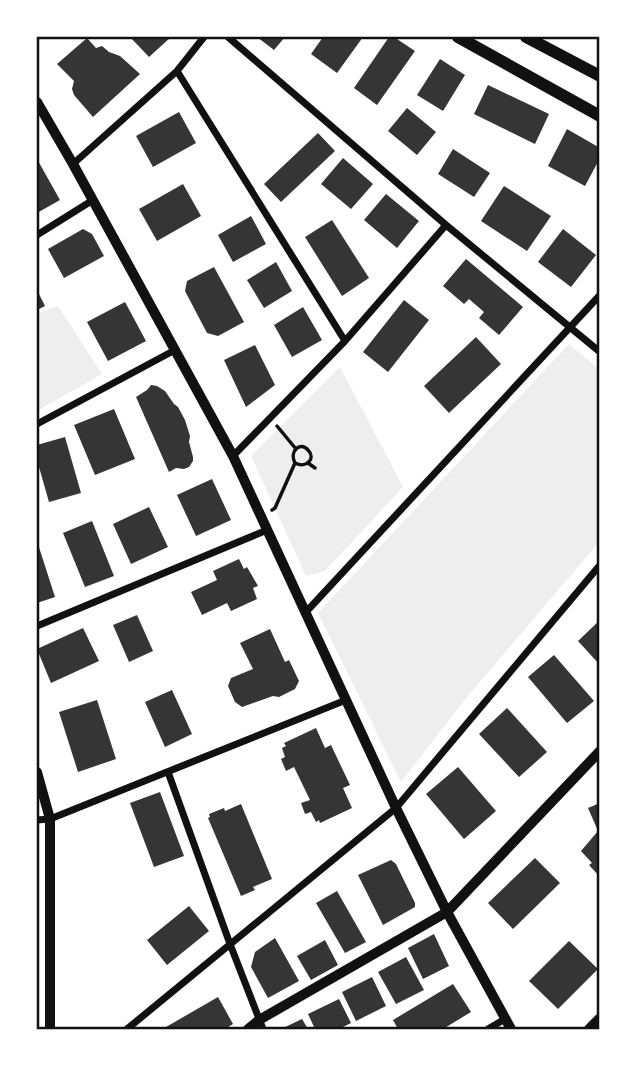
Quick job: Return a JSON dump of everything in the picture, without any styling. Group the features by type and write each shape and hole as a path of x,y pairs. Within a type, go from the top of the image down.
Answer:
{"main road":[{"path":"458,37 600,116"},
{"path":"526,37 600,76"}],"street":[{"path":"73,164 177,71 204,37"},
{"path":"228,37 446,225 600,352"},
{"path":"177,71 345,341"},
{"path":"37,102 233,456 396,808 447,912 508,1024 488,1029"},
{"path":"37,235 93,200"},
{"path":"233,456 345,341 446,225"},
{"path":"306,612 600,295"},
{"path":"37,424 175,350"},
{"path":"37,626 267,530"},
{"path":"127,1029 396,808 600,565"},
{"path":"592,575 600,582"},
{"path":"37,821 50,819 346,701"},
{"path":"247,1029 261,1025 447,912 600,751"},
{"path":"37,772 50,819 50,1029"},
{"path":"168,772 261,1025"},
{"path":"589,1029 600,1018"}],"path":[{"path":"271,419 296,449"},
{"path":"304,447 312,452 308,463 295,463 292,458 296,449 304,447"},
{"path":"275,508 295,463"},
{"path":"308,463 315,468"}],"shaded area":[{"path":"58,306 102,374 37,411 37,313"},
{"path":"569,344 600,370 600,541 467,697 401,782 318,613"},
{"path":"340,367 403,487 325,571 306,576 251,456"}],"building":[{"path":"130,37 171,37 149,57"},
{"path":"257,37 285,37 274,50"},
{"path":"323,37 363,37 337,73 311,54"},
{"path":"389,37 394,37 415,51 377,105 354,88"},
{"path":"87,38 96,48 102,46 120,56 140,74 93,117 74,95 74,81 57,64"},
{"path":"440,59 465,75 443,111 417,95"},
{"path":"488,85 549,114 535,144 474,114"},
{"path":"407,108 436,132 417,155 388,131"},
{"path":"179,112 196,143 153,167 136,136"},
{"path":"567,129 600,148 600,158 585,186 548,166"},
{"path":"318,133 335,151 281,202 264,184"},
{"path":"453,149 490,173 474,197 438,174"},
{"path":"343,158 373,184 351,209 321,184"},
{"path":"37,159 60,200 37,213"},
{"path":"183,184 201,216 157,241 139,209"},
{"path":"504,186 551,216 527,251 481,221"},
{"path":"386,194 419,221 397,248 364,220"},
{"path":"251,216 266,244 233,262 218,235"},
{"path":"332,220 369,278 342,296 305,237"},
{"path":"83,229 92,234 104,256 64,278 48,249"},
{"path":"563,229 596,255 571,287 538,262"},
{"path":"466,259 523,307 499,335 479,318 484,312 469,299 464,304 443,286"},
{"path":"276,262 292,291 264,308 247,280"},
{"path":"214,267 244,322 218,336 207,333 185,291 187,281"},
{"path":"37,290 45,306 37,310"},
{"path":"404,300 429,320 388,372 363,352"},
{"path":"125,302 146,341 108,361 87,322"},
{"path":"303,307 322,340 292,357 274,325"},
{"path":"476,337 501,364 449,413 424,386"},
{"path":"255,345 275,385 246,407 224,360"},
{"path":"151,385 165,391 185,420 193,457 189,467 176,468 169,472 136,397"},
{"path":"114,409 135,459 95,475 74,425"},
{"path":"65,437 81,493 49,502 37,460 37,445"},
{"path":"212,479 231,520 196,536 177,495"},
{"path":"149,507 168,547 131,564 113,524"},
{"path":"92,521 114,576 85,587 63,533"},
{"path":"37,541 55,597 37,603"},
{"path":"239,559 258,586 253,588 257,599 231,611 227,603 202,615 191,592 217,580 213,571"},
{"path":"137,615 153,651 129,662 113,625"},
{"path":"600,620 600,665 578,641"},
{"path":"83,628 99,661 51,683 37,649"},
{"path":"270,629 285,662 289,660 299,681 295,689 279,697 273,696 242,707 235,702 228,686 231,678 253,669 240,643"},
{"path":"554,655 594,701 567,723 528,677"},
{"path":"172,690 192,734 165,747 145,702"},
{"path":"97,700 116,759 78,772 59,712"},
{"path":"507,708 547,752 519,777 479,734"},
{"path":"316,728 325,748 331,745 350,785 343,788 352,808 320,823 319,820 316,822 311,812 305,814 301,803 310,800 294,767 286,771 281,759 285,757 282,748 286,746 284,743"},
{"path":"458,767 496,811 464,839 426,794"},
{"path":"160,792 184,856 154,867 130,803"},
{"path":"600,803 600,877 581,851 598,831 588,808"},
{"path":"241,804 272,879 253,887 255,890 241,896 208,818 209,814"},
{"path":"535,858 560,883 513,929 488,903"},
{"path":"391,860 396,864 415,907 383,925 358,875"},
{"path":"337,891 366,942 345,953 316,903"},
{"path":"189,906 209,931 167,965 147,940"},
{"path":"434,934 449,966 423,979 408,948"},
{"path":"275,938 299,981 268,998 251,967 255,952"},
{"path":"325,940 338,965 311,980 297,956"},
{"path":"569,941 598,969 558,1009 529,981"},
{"path":"406,957 424,990 396,1004 378,972"},
{"path":"372,977 386,1006 356,1021 342,992"},
{"path":"453,984 471,1012 443,1029 398,1029 393,1020"},
{"path":"218,997 233,1024 225,1029 167,1029 166,1027"},
{"path":"339,999 351,1023 339,1029 315,1029 308,1014"},
{"path":"302,1019 308,1029 281,1029"}]}
